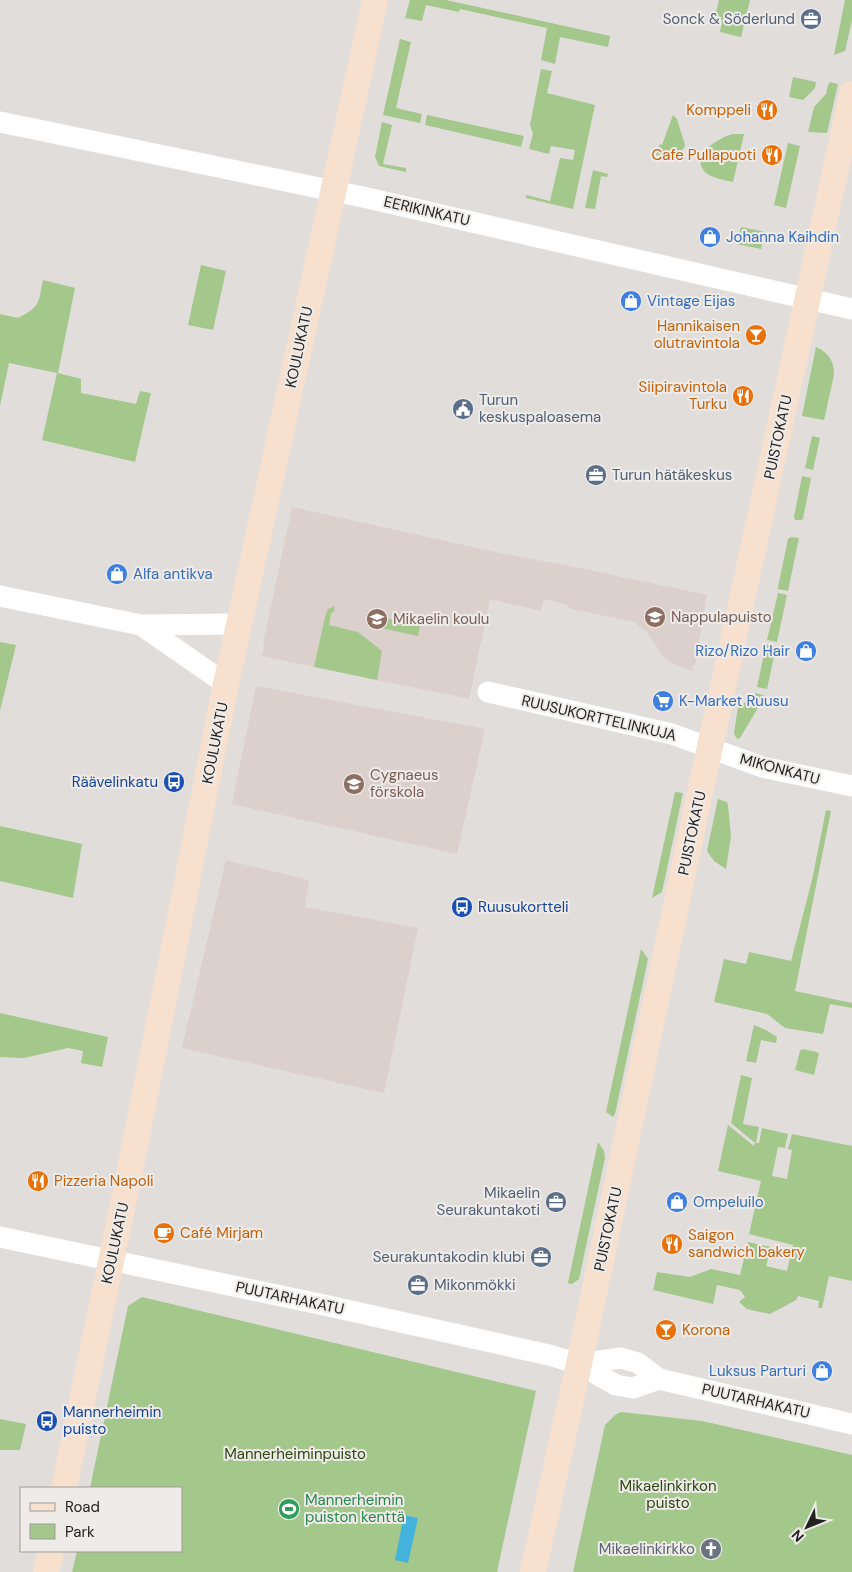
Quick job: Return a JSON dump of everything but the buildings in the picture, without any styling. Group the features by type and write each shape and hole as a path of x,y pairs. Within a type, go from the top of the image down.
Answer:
{"main road":[{"name":"KOULUKATU","path":"64,1487 112,1261 226,684 375,0"},
{"name":"PUISTOKATU","path":"533,1572 580,1364 710,748 852,94"},
{"path":"46,1572 51,1552"}],"street":[{"name":"EERIKINKATU","path":"0,122 333,191 852,309"},
{"path":"0,596 141,625 240,624"},
{"path":"141,625 226,684"},
{"name":"RUUSUKORTTELINKUJA","path":"488,692 672,734 710,748"},
{"name":"MIKONKATU","path":"710,748 762,767 852,786"},
{"name":"PUUTARHAKATU","path":"0,1237 324,1304 540,1353 580,1364 621,1358 638,1363 659,1379 852,1424"}],"shaded area":[{"name":"Mikaelin koulu","path":"292,507 500,553 707,595 695,665 693,665 692,671 664,658 646,631 634,622 572,609 565,604 544,599 541,611 490,599 469,699 262,656"},
{"name":"Cygnaeus förskola","path":"256,686 485,729 457,854 232,804"},
{"path":"226,860 309,880 305,907 418,928 384,1093 182,1048"}],"green space":[{"path":"410,0 446,0 610,36 608,47 560,37 555,64 541,60 547,28 460,9 459,12 426,5 422,21 405,18"},
{"path":"719,0 750,0 741,37 720,32 722,20 715,18"},
{"path":"845,0 852,0 852,20 845,51 834,55"},
{"path":"400,39 411,42 396,108 422,114 420,123 383,115"},
{"path":"541,69 552,71 547,93 595,105 573,209 526,198 526,195 550,201 560,158 573,160 575,150 551,146 549,154 529,149 533,134 530,125"},
{"path":"793,77 816,82 815,88 803,100 789,97"},
{"path":"830,82 838,84 827,133 808,132 814,107 826,94"},
{"path":"427,115 524,136 521,147 425,125"},
{"path":"673,115 677,119 685,145 677,154 656,155 660,144 662,145"},
{"path":"382,122 392,125 383,164 406,168 406,172 379,166 375,157"},
{"path":"733,134 744,134 733,182 710,175 704,171 701,165 701,158 709,147"},
{"path":"788,143 800,146 786,208 774,205"},
{"path":"593,170 608,174 607,177 601,176 595,209 585,208"},
{"path":"741,227 765,232 761,249 737,244"},
{"path":"201,265 226,271 213,330 188,325"},
{"path":"43,280 75,288 58,373 81,379 81,393 136,404 140,391 151,393 135,462 42,440 57,373 9,363 0,406 0,314 18,318 35,307 39,299"},
{"path":"816,347 830,358 834,370 824,420 802,416"},
{"path":"812,436 820,438 813,470 805,468"},
{"path":"802,476 811,478 803,519 795,520 794,517"},
{"path":"791,537 799,538 788,591 778,589 778,587 788,539"},
{"path":"778,593 787,595 777,642 767,640"},
{"path":"335,606 329,625 358,632 382,651 377,680 314,667 325,617 328,609"},
{"path":"368,614 420,626 418,636 381,628 371,622"},
{"path":"0,642 16,645 0,711"},
{"path":"766,644 776,647 767,689 757,687"},
{"path":"756,693 765,696 740,738 737,739 734,733 738,707 751,699"},
{"path":"675,792 683,793 662,892 652,898"},
{"path":"718,799 727,802 728,805 731,836 726,869 714,861 707,851"},
{"path":"826,810 831,811 795,991 852,1003 852,1008 830,1004 823,1034 785,1028 767,1014 714,1002 724,959 746,964 749,952 791,961 812,880"},
{"path":"0,826 82,844 73,898 0,881"},
{"path":"641,949 648,959 613,1117 606,1112"},
{"path":"0,1013 108,1037 102,1067 81,1063 83,1051 68,1048 24,1058 0,1057"},
{"path":"754,1025 777,1037 776,1043 761,1040 756,1063 746,1061"},
{"path":"803,1049 819,1054 814,1075 795,1070 800,1051"},
{"path":"741,1075 752,1078 743,1124 759,1127 756,1143 759,1143 762,1128 788,1134 785,1148 778,1147 772,1176 787,1179 792,1150 788,1149 792,1134 852,1146 852,1281 829,1276 822,1308 818,1308 819,1301 798,1296 796,1300 770,1314 747,1309 739,1302 745,1297 740,1290 717,1285 713,1304 653,1290 657,1272 690,1277 711,1269 740,1275 748,1242 771,1247 766,1266 787,1271 793,1245 749,1234 761,1181 718,1171 728,1125 754,1146 755,1143 731,1123"},
{"path":"598,1142 604,1151 605,1158 579,1279 570,1284 568,1283"},
{"name":"Mannerheiminpuisto","path":"142,1297 536,1391 497,1572 72,1572 77,1552 182,1552 182,1487 90,1487 128,1306"},
{"name":"Mikaelinkirkon puisto","path":"621,1412 702,1421 852,1455 852,1572 573,1572 605,1425"},
{"path":"0,1419 26,1424 20,1450 0,1450"}],"water":[{"path":"404,1515 418,1518 408,1563 395,1560"}],"place":[{"name":"Sonck & Söderlund","path":"811,19"},
{"name":"Komppeli","path":"767,110"},
{"name":"Cafe Pullapuoti","path":"772,155"},
{"name":"Johanna Kaihdin","path":"710,237"},
{"name":"Vintage Eijas","path":"631,301"},
{"name":"Hannikaisen olutravintola","path":"756,335"},
{"name":"Siipiravintola Turku","path":"743,396"},
{"name":"Turun keskuspaloasema","path":"463,409"},
{"name":"Turun hätäkeskus","path":"596,475"},
{"name":"Alfa antikva","path":"117,574"},
{"name":"Nappulapuisto","path":"655,617"},
{"name":"Mikaelin koulu","path":"377,619"},
{"name":"Rizo/Rizo Hair","path":"806,651"},
{"name":"K-Market Ruusu","path":"663,701"},
{"name":"Räävelinkatu","path":"174,782"},
{"name":"Cygnaeus förskola","path":"354,784"},
{"name":"Ruusukortteli","path":"462,907"},
{"name":"Pizzeria Napoli","path":"38,1181"},
{"name":"Mikaelin Seurakuntakoti","path":"556,1202"},
{"name":"Ompeluilo","path":"677,1202"},
{"name":"Café Mirjam","path":"164,1233"},
{"name":"Saigon sandwich bakery","path":"672,1244"},
{"name":"Seurakuntakodin klubi","path":"541,1257"},
{"name":"Mikonmökki","path":"418,1285"},
{"name":"Korona","path":"666,1330"},
{"name":"Luksus Parturi","path":"822,1371"},
{"name":"Mannerheimin puisto","path":"47,1421"},
{"name":"Mannerheimin puiston kenttä","path":"289,1509"},
{"name":"Mikaelinkirkko","path":"711,1549"}]}
